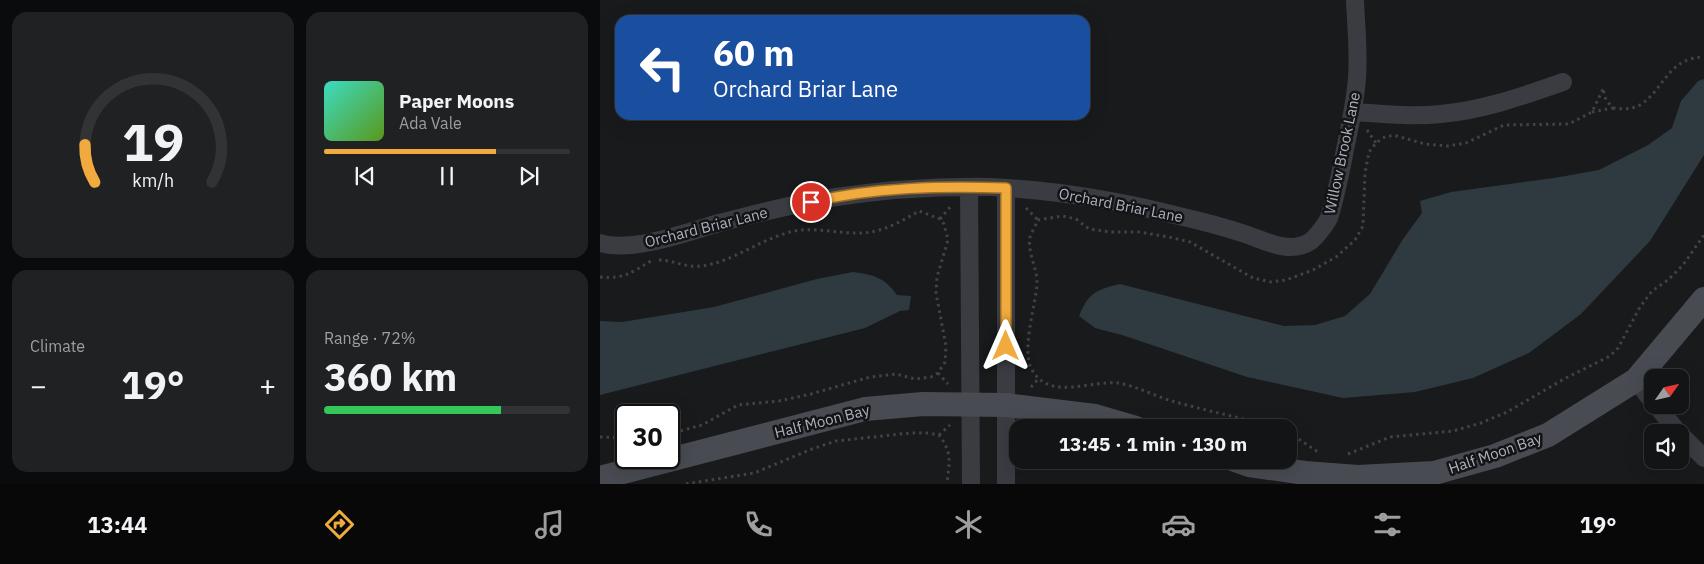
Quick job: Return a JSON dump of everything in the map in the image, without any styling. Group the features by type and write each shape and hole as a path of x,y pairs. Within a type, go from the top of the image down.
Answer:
{"street":[{"name":"Willow Brook Lane","path":"1311,240 1328,220 1353,112 1357,77 1355,0"},
{"path":"1353,112 1400,116 1440,114 1484,107 1524,96 1563,82"},
{"name":"Orchard Briar Lane","path":"601,243 642,244 828,198 926,187 1006,188 1083,195 1149,208 1288,247 1311,240"},
{"path":"969,187 971,484"},
{"path":"1006,188 1006,484"},
{"name":"Half Moon Bay","path":"1278,469 1358,477 1436,479 1548,435 1636,380 1704,299"},
{"path":"1636,380 1644,390"},
{"name":"Half Moon Bay","path":"600,478 865,409 923,404 1006,405 1095,416 1105,419"},
{"path":"1663,414 1672,424"},
{"path":"1689,443 1704,458"}],"path":[{"path":"1241,419 1172,401 1119,383 1091,384 1066,388 1049,385 1039,378 1031,367 1029,356 1032,310 1037,285 1036,271 1029,243 1038,220 1062,216 1076,218 1089,229 1111,232 1139,232 1190,242 1253,278 1271,282 1286,280 1313,270 1336,257 1355,240 1363,226 1365,173 1369,152 1376,143 1386,136 1397,136 1425,144 1447,146 1466,143 1504,125 1569,124 1592,112 1603,109 1627,109 1640,105 1671,70 1696,57 1704,57"},
{"path":"1592,112 1603,89 1606,100 1613,108"},
{"path":"600,277 616,278 630,274 655,259 700,266 718,262 771,238 792,232 810,229 863,233 884,228 904,220 919,210 940,219 944,224 948,240 937,277 936,293 946,346 945,362 938,373 931,377 914,379 896,374 870,377 811,394 738,405 702,425 680,431"},
{"path":"1344,456 1390,437 1452,431 1481,423 1507,412 1564,379 1610,356 1618,348 1640,307 1652,291 1668,280 1683,265 1704,235"},
{"path":"686,484 754,473 836,441 910,433 939,435 947,446 950,457 947,484"},
{"path":"600,437 615,438"},
{"path":"1297,438 1323,455"}],"shaded area":[{"path":"1704,79 1704,155 1650,241 1581,314 1529,353 1473,378 1415,392 1343,398 1247,377 1122,335 1095,328 1079,316 1086,302 1094,293 1120,284 1284,326 1315,325 1345,316 1370,294 1403,239 1422,213 1420,201 1451,192 1599,170 1648,145 1672,128 1681,101 1698,81"},
{"path":"853,272 878,278 888,284 897,295 911,296 909,310 900,311 865,328 600,395 600,321 622,322 714,307 817,279"}],"route":[{"path":"811,202 828,198 926,187 1006,188 1006,346"}]}
